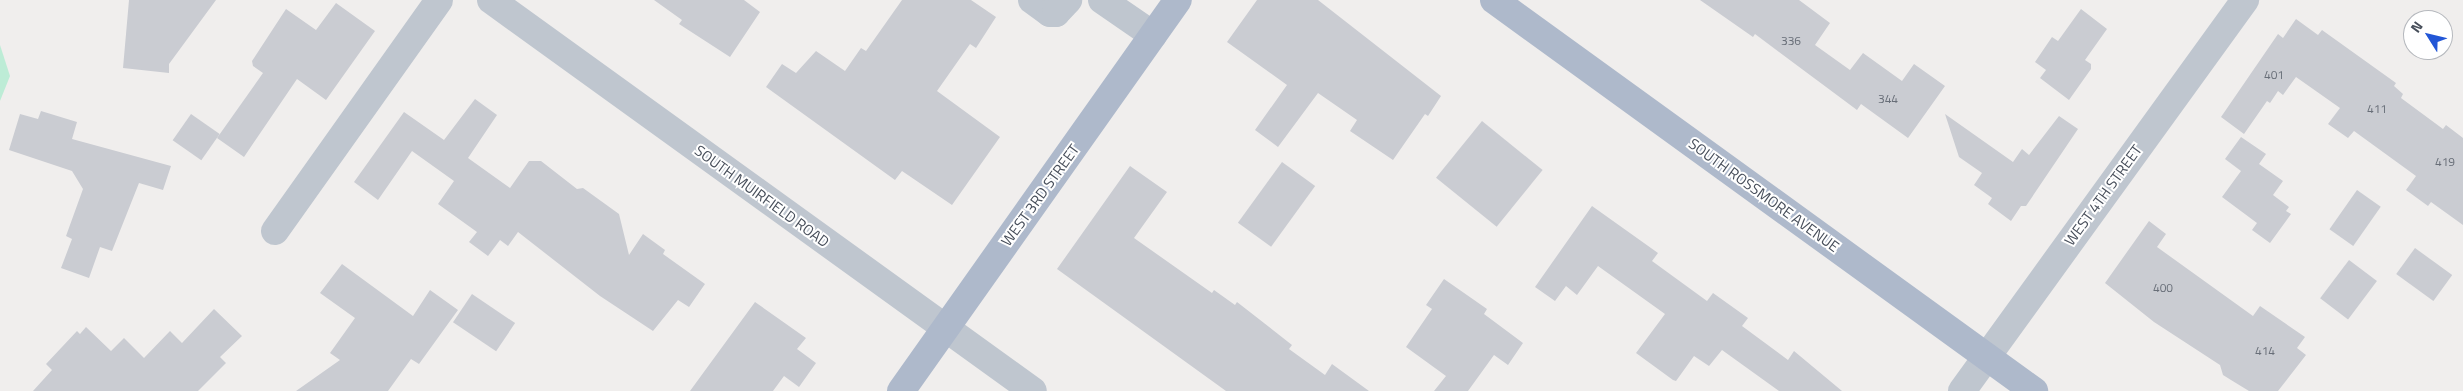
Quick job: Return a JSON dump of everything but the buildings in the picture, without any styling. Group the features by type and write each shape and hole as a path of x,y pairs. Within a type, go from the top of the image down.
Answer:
{"main road":[{"name":"WEST 3RD STREET","path":"901,391 1178,0"},
{"name":"SOUTH ROSSMORE AVENUE","path":"1494,0 2034,391"}],"street":[{"path":"275,231 439,0"},
{"name":"SOUTH MUIRFIELD ROAD","path":"491,0 1033,391"},
{"path":"1032,0 1050,13 1056,13 1068,0"},
{"path":"1102,0 1153,35"},
{"name":"WEST 4TH STREET","path":"1962,391 2245,0"}],"green space":[{"path":"0,45 10,76 0,101"}]}
